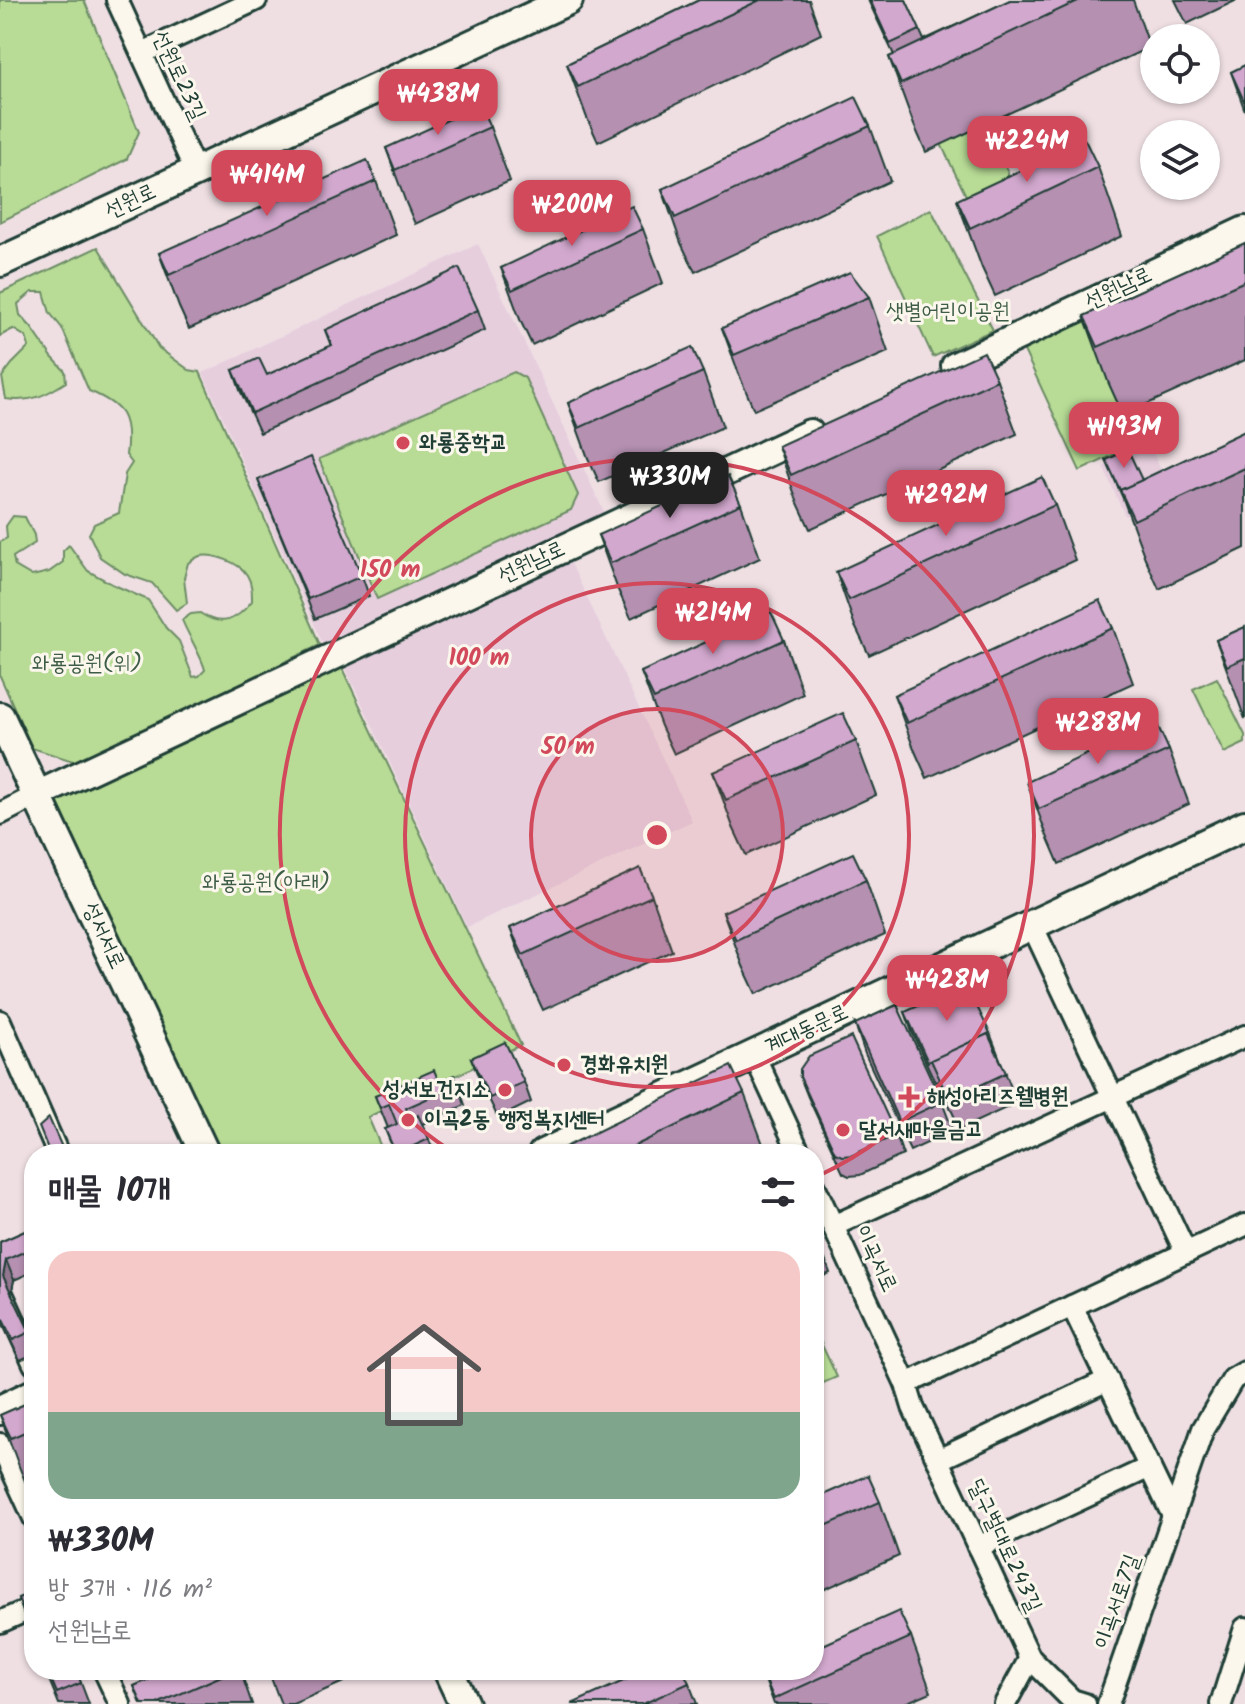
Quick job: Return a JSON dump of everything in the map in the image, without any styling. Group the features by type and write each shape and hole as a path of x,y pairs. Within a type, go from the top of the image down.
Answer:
{"main road":[{"name":"선원로","path":"0,262 568,0"},
{"name":"성서서로","path":"0,717 200,1144"},
{"name":"계대동문로","path":"564,1144 1245,825"},
{"path":"0,1410 24,1399"},
{"path":"453,1680 464,1704"}],"street":[{"name":"선원로23길","path":"117,0 196,172"},
{"path":"142,53 256,0"},
{"name":"선원남로","path":"928,378 1245,230"},
{"name":"선원남로","path":"37,795 830,424"},
{"path":"0,814 37,795"},
{"path":"1032,925 1186,1253"},
{"path":"0,1021 54,1144"},
{"name":"이곡서로","path":"913,1407 906,1384 833,1226 1245,1036"},
{"path":"754,1055 795,1144"},
{"path":"824,1207 833,1226"},
{"path":"906,1384 1245,1225"},
{"path":"4,1280 24,1336"},
{"path":"1072,1306 1173,1516"},
{"name":"이곡서로7길","path":"1108,1704 1203,1429 1233,1379 1245,1372"},
{"path":"938,1460 1108,1380"},
{"name":"달구벌대로243길","path":"913,1407 1030,1658 1072,1700 1085,1704"},
{"path":"0,1444 24,1496"},
{"path":"978,1547 1150,1467"},
{"path":"0,1622 24,1611"},
{"path":"1221,1704 1245,1628"},
{"path":"1005,1704 1030,1658"},
{"path":"109,1680 120,1704"}],"shaded area":[{"name":"와룡중학교","path":"478,244 605,514 323,644 203,373"},
{"path":"1150,446 1172,494 1125,516 1103,467"},
{"path":"568,557 692,821 467,927 343,663"}],"green space":[{"path":"0,0 84,0 139,132 127,159 0,222"},
{"path":"987,124 1013,185 970,204 941,144"},
{"name":"샛별어린이공원","path":"931,209 993,330 933,357 877,236"},
{"name":"와룡공원(위)","path":"98,247 159,348 189,370 200,372 320,645 76,762 32,748 0,676 0,542 7,538 6,526 13,516 25,517 35,543 13,557 15,566 32,576 49,572 63,562 63,551 69,545 88,571 148,600 166,628 179,641 193,677 205,670 182,620 200,613 215,620 229,620 252,601 251,584 244,571 219,558 206,555 188,563 184,578 187,603 176,610 152,583 125,574 100,557 89,534 94,524 119,513 125,474 132,463 126,455 127,431 117,407 89,391 62,328 50,313 44,292 32,292 18,304 20,315 65,371 66,382 38,397 6,399 2,377 29,347 26,337 13,329 0,336 0,293"},
{"path":"1086,310 1147,439 1080,471 1020,342"},
{"path":"514,372 525,378 578,495 571,510 377,599 319,459"},
{"name":"와룡공원(아래)","path":"340,664 521,1045 368,1117 380,1144 216,1144 47,803"},
{"path":"1217,678 1245,735 1245,743 1224,753 1193,689"},
{"path":"824,1349 837,1377 824,1383"}],"building":[{"path":"699,0 760,0 578,87 567,64"},
{"path":"870,0 906,0 920,30 890,44"},
{"path":"1010,0 1080,0 901,84 889,57"},
{"path":"1245,65 1245,100 1244,101 1231,72"},
{"path":"856,97 870,126 675,218 662,189"},
{"path":"480,105 490,127 395,170 386,148"},
{"path":"1085,140 1098,167 970,228 957,200"},
{"path":"367,160 376,181 169,275 159,253"},
{"path":"632,206 643,229 512,290 501,268"},
{"path":"1245,243 1245,281 1098,347 1084,316"},
{"path":"459,268 478,310 252,413 233,370 259,358 267,375 332,345 325,330"},
{"path":"850,272 869,297 734,355 722,328"},
{"path":"692,347 703,372 579,428 568,403"},
{"path":"984,352 997,380 791,475 778,446"},
{"path":"1245,431 1245,468 1134,520 1120,490"},
{"path":"1128,450 1142,480 1120,490 1106,460"},
{"path":"311,457 362,576 308,599 258,480"},
{"path":"728,476 741,504 611,563 598,535"},
{"path":"1042,477 1055,505 849,600 836,572"},
{"path":"1100,600 1113,628 907,723 894,695"},
{"path":"771,612 784,640 654,699 641,672"},
{"path":"1245,627 1245,658 1227,666 1216,640"},
{"path":"843,713 856,741 726,800 713,772"},
{"path":"1156,722 1169,750 1039,809 1027,782"},
{"path":"853,853 866,880 736,940 723,912"},
{"path":"640,868 652,896 523,955 510,928"},
{"path":"966,984 990,1033 928,1062 905,1012"},
{"path":"897,1005 942,1102 899,1122 855,1024"},
{"path":"988,1034 1006,1073 949,1100 931,1060"},
{"path":"851,1037 896,1135 853,1155 842,1156 835,1153 800,1077 800,1069 809,1056"},
{"path":"505,1042 524,1082 490,1098 471,1058"},
{"path":"731,1066 744,1093 639,1144 571,1144"},
{"path":"434,1070 439,1082 454,1075 458,1085 406,1108 412,1120 418,1115 429,1139 418,1144 392,1144 385,1129 397,1124 389,1104 380,1108 375,1096"},
{"path":"49,1118 61,1144 46,1144 39,1127"},
{"path":"24,1231 24,1252 6,1260 3,1276 24,1320 24,1335 13,1340 0,1314 0,1242"},
{"path":"24,1404 24,1432 11,1438 0,1415"},
{"path":"868,1475 880,1502 824,1527 824,1495"},
{"path":"24,1596 24,1613 18,1598"},
{"path":"899,1611 911,1637 824,1676 824,1645"},
{"path":"51,1680 80,1680 81,1683 57,1693"},
{"path":"148,1680 212,1680 157,1704 142,1704 134,1686"},
{"path":"626,1680 688,1680 689,1683 643,1704 572,1704"},
{"path":"766,1680 816,1680 774,1699"}],"place":[{"name":"와룡중학교","path":"403,443"},
{"name":"경화유치원","path":"564,1065"},
{"name":"성서보건지소","path":"505,1090"},
{"name":"해성아리즈웰병원","path":"909,1097"},
{"name":"이곡2동 행정복지센터","path":"408,1120"},
{"name":"달서새마을금고","path":"843,1130"}]}
